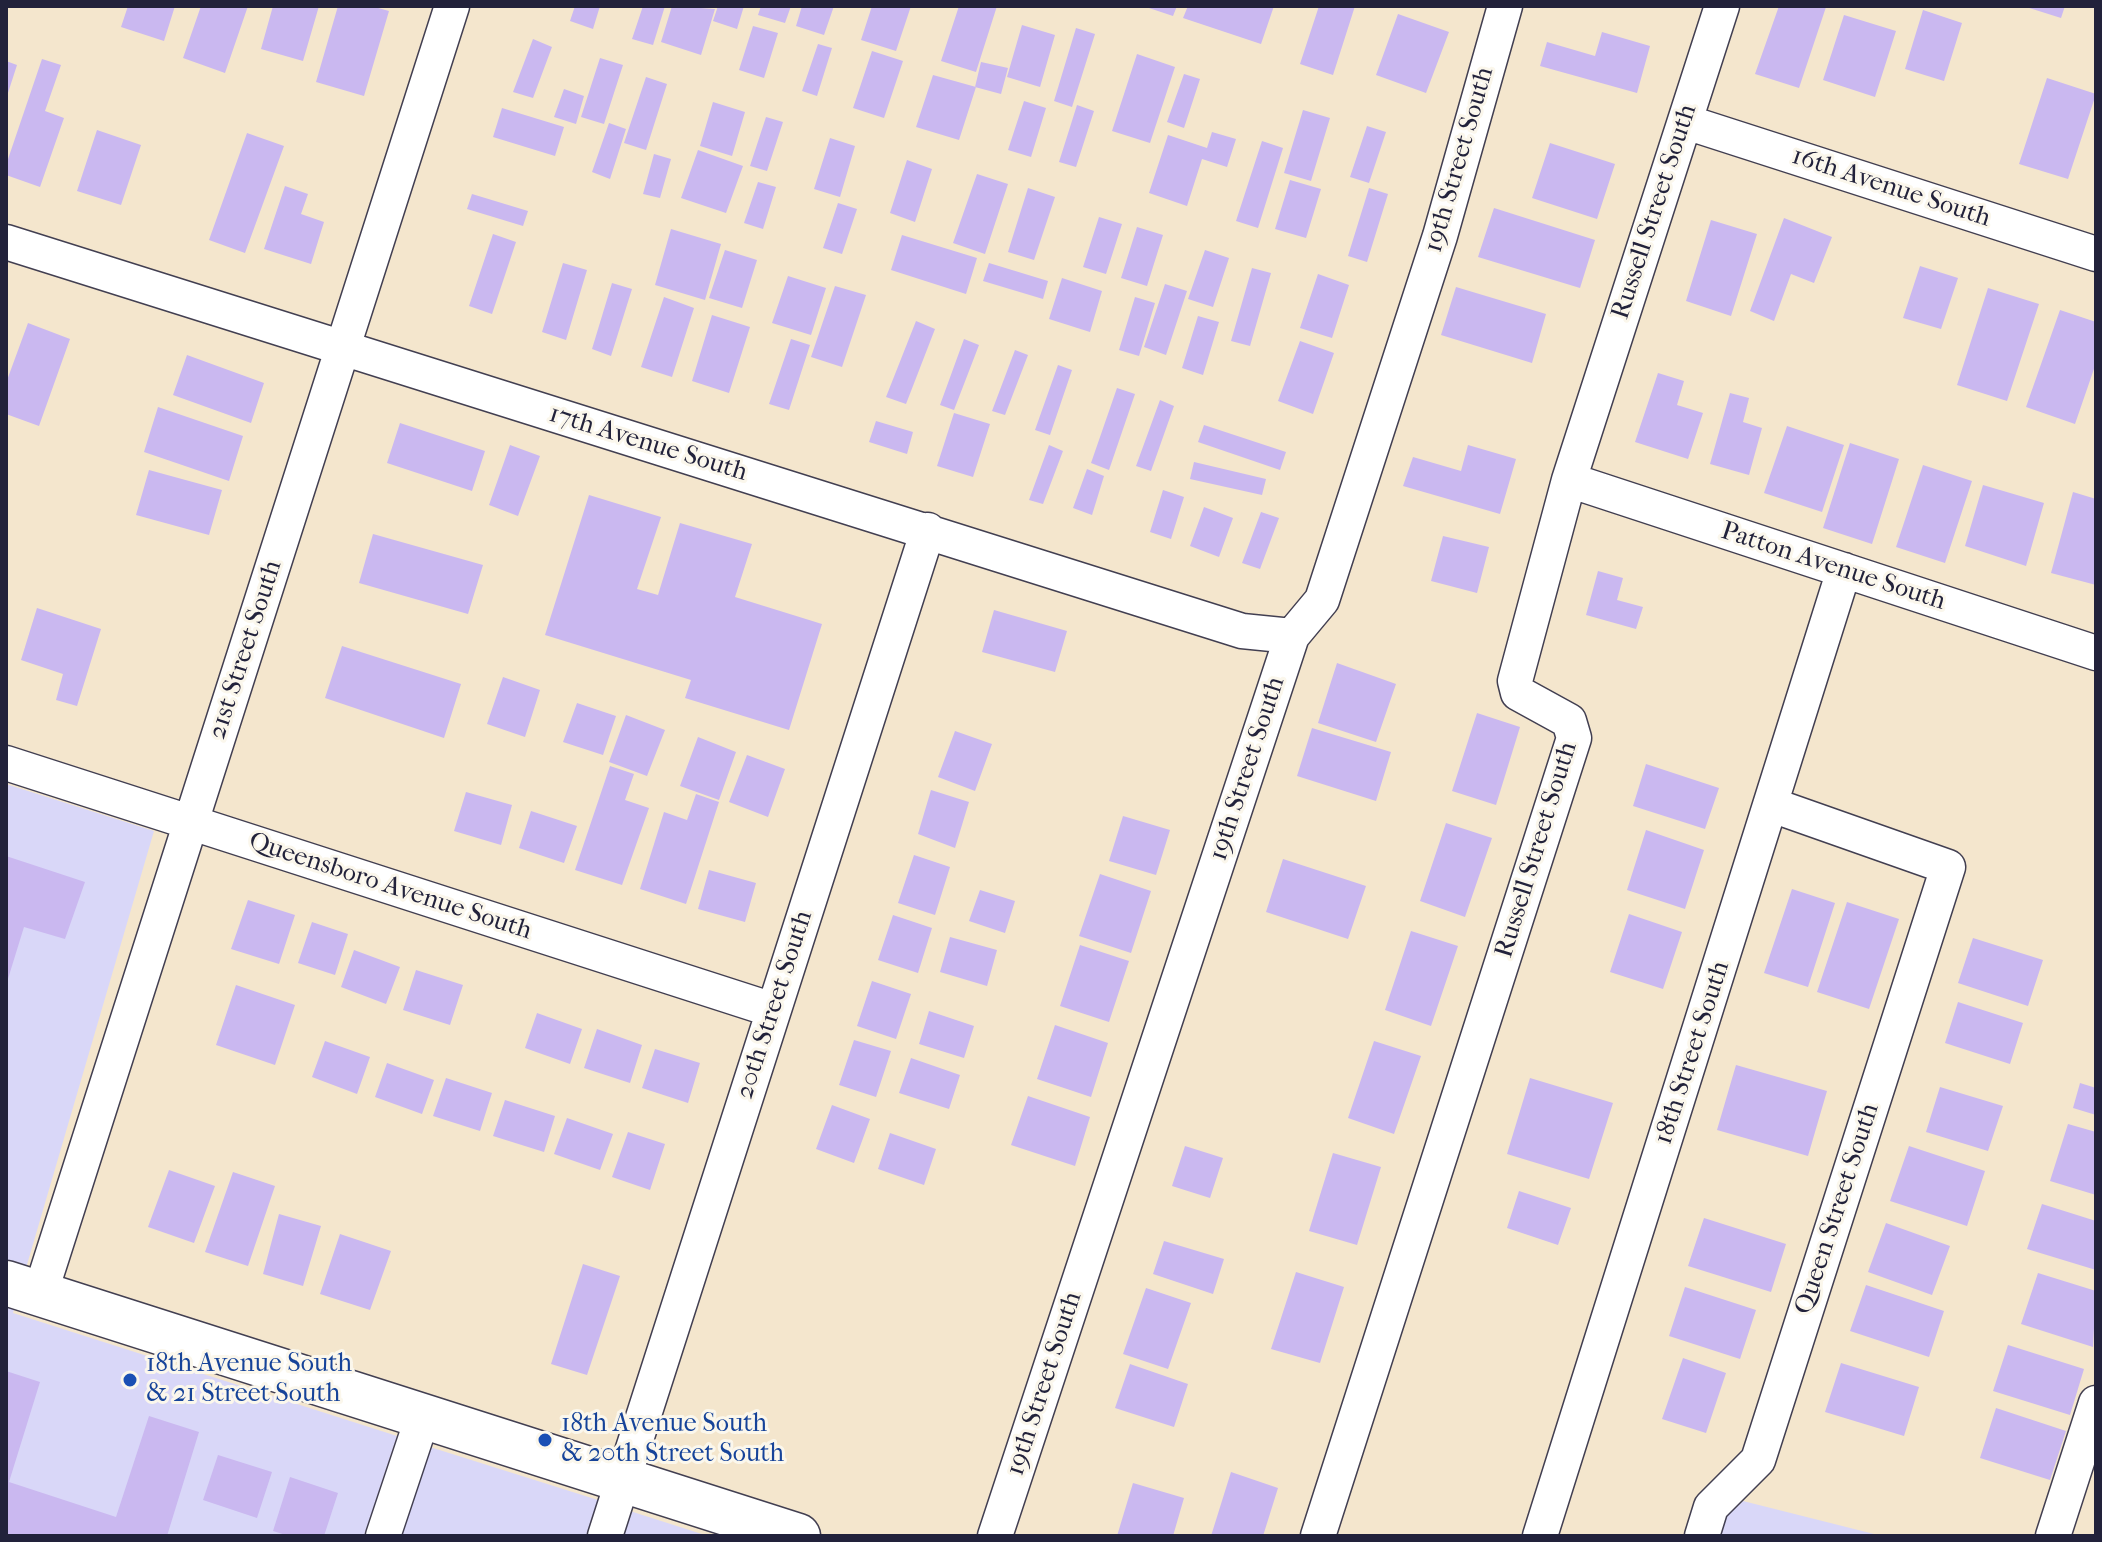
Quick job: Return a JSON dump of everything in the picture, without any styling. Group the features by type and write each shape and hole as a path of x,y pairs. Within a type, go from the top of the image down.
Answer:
{"street":[{"name":"21st Street South","path":"23,1288 191,823 452,6"},
{"name":"19th Street South","path":"995,1536 1292,636 1322,600 1440,236 1505,6"},
{"name":"Russell Street South","path":"1318,1536 1574,738 1569,721 1518,693 1515,681 1569,480 1722,6"},
{"name":"16th Avenue South","path":"1686,122 2096,254"},
{"name":"17th Avenue South","path":"6,242 1242,631 1292,636"},
{"name":"Patton Avenue South","path":"1569,480 2096,653"},
{"name":"20th Street South","path":"605,1536 928,530"},
{"name":"18th Street South","path":"1540,1536 1844,570"},
{"name":"Queensboro Avenue South","path":"6,763 773,1010"},
{"name":"Queen Street South","path":"1702,1536 1711,1507 1758,1460 1948,867 1772,805"},
{"path":"23,1288 798,1536"},
{"path":"2053,1536 2096,1403"},
{"path":"383,1536 423,1416"}],"shaded area":[{"path":"6,784 154,831 26,1268 6,1262"},
{"path":"6,1303 15,1306 13,1313 397,1436 364,1536 6,1536"},
{"path":"430,1447 598,1500 586,1536 401,1536"},
{"path":"1743,1501 1882,1536 1720,1536 1726,1517"},
{"path":"630,1511 708,1536 623,1536"}],"building":[{"path":"128,6 175,6 164,41 121,27"},
{"path":"201,6 248,6 225,73 183,58"},
{"path":"273,6 319,6 303,61 261,49"},
{"path":"338,6 371,6 389,11 364,96 316,82"},
{"path":"575,6 600,6 593,29 570,21"},
{"path":"643,6 665,6 653,45 632,39"},
{"path":"672,6 715,9 701,55 661,42"},
{"path":"718,6 744,6 737,29 713,21"},
{"path":"761,6 791,6 785,23 758,15"},
{"path":"802,6 834,6 824,35 796,26"},
{"path":"872,6 911,6 896,51 861,40"},
{"path":"959,6 997,6 976,72 941,61"},
{"path":"1143,6 1177,6 1173,16"},
{"path":"1188,6 1274,6 1261,44 1183,18"},
{"path":"1319,6 1355,6 1333,75 1300,64"},
{"path":"1779,6 1826,7 1799,88 1755,74"},
{"path":"2023,6 2065,6 2061,18"},
{"path":"1923,10 1962,23 1944,81 1905,69"},
{"path":"1398,14 1449,32 1426,93 1376,75"},
{"path":"1844,15 1896,31 1875,97 1823,80"},
{"path":"1022,25 1055,35 1040,87 1007,77"},
{"path":"753,26 778,33 764,78 739,70"},
{"path":"1076,28 1095,34 1072,107 1054,101"},
{"path":"1602,32 1650,46 1637,93 1540,66 1547,42 1595,56"},
{"path":"533,39 552,47 533,98 513,92"},
{"path":"818,44 832,48 817,96 802,91"},
{"path":"872,51 903,61 884,118 853,108"},
{"path":"1137,54 1175,67 1150,143 1112,131"},
{"path":"600,58 623,65 604,124 581,117"},
{"path":"42,59 61,65 45,111 64,118 40,187 6,175 6,165"},
{"path":"6,61 17,65 7,96 6,96"},
{"path":"981,62 1008,68 1001,94 975,87"},
{"path":"1184,74 1200,79 1184,128 1167,122"},
{"path":"933,75 976,87 959,140 916,127"},
{"path":"646,77 667,84 646,150 624,143"},
{"path":"2047,78 2096,94 2068,179 2019,164"},
{"path":"564,89 584,96 576,124 554,117"},
{"path":"1024,101 1046,108 1031,157 1008,150"},
{"path":"713,102 745,112 732,156 700,146"},
{"path":"1077,105 1094,111 1076,167 1059,162"},
{"path":"502,108 564,127 555,156 493,137"},
{"path":"1303,110 1330,118 1311,181 1284,173"},
{"path":"766,117 783,122 767,171 750,166"},
{"path":"609,123 626,129 610,179 592,172"},
{"path":"1367,126 1386,132 1369,183 1350,177"},
{"path":"97,130 141,145 121,205 77,191"},
{"path":"1212,132 1236,139 1227,167 1202,159 1187,206 1149,193 1168,135 1207,148"},
{"path":"247,133 284,146 245,253 209,240"},
{"path":"830,138 855,146 840,197 814,189"},
{"path":"1262,141 1283,148 1258,228 1236,221"},
{"path":"1550,143 1615,164 1597,219 1532,198"},
{"path":"698,150 743,166 726,213 681,198"},
{"path":"654,154 671,159 660,198 643,194"},
{"path":"907,160 932,169 915,222 890,213"},
{"path":"977,174 1008,184 985,254 953,243"},
{"path":"1290,180 1321,189 1306,238 1275,229"},
{"path":"758,182 776,187 763,229 744,223"},
{"path":"285,186 308,194 301,214 324,222 311,264 264,249"},
{"path":"1028,188 1055,197 1034,260 1008,252"},
{"path":"1369,188 1388,194 1367,262 1348,256"},
{"path":"472,194 528,211 523,226 467,209"},
{"path":"838,203 857,209 842,254 823,248"},
{"path":"1494,208 1595,240 1580,288 1478,257"},
{"path":"1099,217 1122,224 1106,274 1083,267"},
{"path":"1784,218 1832,237 1814,283 1791,274 1774,321 1750,311"},
{"path":"1711,220 1757,234 1731,316 1686,301"},
{"path":"1137,227 1163,235 1147,286 1121,278"},
{"path":"671,229 721,244 705,300 655,285"},
{"path":"493,234 516,242 492,314 469,306"},
{"path":"902,235 977,258 966,294 891,270"},
{"path":"725,250 757,260 742,308 709,298"},
{"path":"1205,250 1229,258 1213,307 1188,299"},
{"path":"563,263 587,270 566,340 542,332"},
{"path":"989,263 1048,281 1043,299 983,281"},
{"path":"1920,266 1958,278 1941,329 1903,318"},
{"path":"1252,268 1271,273 1250,346 1231,341"},
{"path":"1318,274 1349,285 1332,338 1300,328"},
{"path":"788,276 826,288 811,335 772,323"},
{"path":"1062,278 1102,291 1090,332 1049,319"},
{"path":"612,283 632,289 611,356 592,349"},
{"path":"1165,284 1187,291 1166,355 1144,347"},
{"path":"835,286 866,295 842,367 811,357"},
{"path":"1456,287 1546,314 1532,363 1441,335"},
{"path":"1988,288 2039,304 2007,401 1957,385"},
{"path":"664,297 694,308 672,377 641,367"},
{"path":"1135,297 1155,303 1139,356 1119,350"},
{"path":"2060,310 2096,322 2096,363 2075,424 2026,407"},
{"path":"712,315 750,327 729,393 692,381"},
{"path":"1198,316 1219,322 1203,375 1182,368"},
{"path":"916,321 935,329 906,404 886,397"},
{"path":"28,323 70,339 39,426 6,414 6,383"},
{"path":"791,339 810,345 789,410 769,404"},
{"path":"964,339 979,345 954,410 940,405"},
{"path":"1300,341 1334,353 1313,414 1278,401"},
{"path":"1015,350 1028,355 1005,415 992,411"},
{"path":"187,355 264,383 251,423 173,395"},
{"path":"1058,365 1072,370 1050,435 1035,430"},
{"path":"1658,373 1684,381 1677,405 1703,413 1688,459 1635,442"},
{"path":"1117,388 1135,394 1109,470 1091,463"},
{"path":"1730,393 1749,398 1743,422 1762,428 1749,475 1710,464"},
{"path":"1160,400 1174,406 1151,471 1136,466"},
{"path":"158,407 243,436 229,481 144,452"},
{"path":"954,413 990,424 973,477 937,466"},
{"path":"876,421 913,432 907,454 869,442"},
{"path":"400,423 485,451 472,491 387,463"},
{"path":"1204,425 1286,452 1280,470 1198,442"},
{"path":"1787,426 1844,445 1822,512 1764,493"},
{"path":"1850,443 1899,459 1872,544 1823,528"},
{"path":"510,445 540,456 518,516 489,505"},
{"path":"1049,445 1063,451 1043,504 1029,500"},
{"path":"1468,445 1516,459 1500,514 1403,486 1413,457 1461,471"},
{"path":"1194,462 1266,479 1262,495 1190,479"},
{"path":"1923,465 1972,481 1945,563 1896,547"},
{"path":"1087,469 1104,476 1092,515 1073,508"},
{"path":"149,470 222,490 209,535 136,515"},
{"path":"1983,485 2044,503 2026,566 1965,546"},
{"path":"1163,490 1184,497 1171,539 1150,532"},
{"path":"2073,492 2096,499 2096,585 2051,573"},
{"path":"589,495 661,517 637,589 658,595 680,523 752,544 735,597 822,624 789,730 685,698 691,680 545,635"},
{"path":"1204,507 1233,518 1219,557 1190,546"},
{"path":"1261,512 1279,518 1260,569 1242,563"},
{"path":"373,534 483,565 468,614 359,583"},
{"path":"1443,536 1489,547 1477,593 1431,581"},
{"path":"1598,571 1623,578 1617,600 1643,607 1636,629 1586,615"},
{"path":"37,608 101,629 77,706 56,700 63,674 21,660"},
{"path":"994,610 1067,631 1055,672 982,652"},
{"path":"342,646 461,684 444,738 325,698"},
{"path":"1337,663 1396,684 1376,742 1318,723"},
{"path":"503,677 540,690 525,737 487,724"},
{"path":"577,703 616,716 603,755 563,742"},
{"path":"1477,713 1520,727 1496,805 1452,791"},
{"path":"626,715 665,730 647,776 609,762"},
{"path":"1312,728 1391,752 1376,801 1297,776"},
{"path":"955,731 992,744 975,791 938,777"},
{"path":"698,737 736,752 719,800 680,786"},
{"path":"747,755 785,769 768,817 729,802"},
{"path":"1646,764 1719,788 1705,829 1633,806"},
{"path":"610,766 634,774 625,800 649,808 622,885 575,870"},
{"path":"931,790 969,802 955,848 918,834"},
{"path":"466,792 512,805 501,845 454,831"},
{"path":"696,794 719,802 686,904 640,889 664,812 687,820"},
{"path":"531,811 577,826 564,863 519,848"},
{"path":"1123,816 1170,830 1156,875 1109,861"},
{"path":"1446,823 1492,838 1465,917 1420,901"},
{"path":"1646,830 1704,850 1685,909 1627,890"},
{"path":"914,855 950,867 935,915 898,903"},
{"path":"6,856 85,882 65,939 24,927 7,982"},
{"path":"1283,859 1366,886 1348,939 1266,912"},
{"path":"709,870 756,883 745,922 698,909"},
{"path":"1100,874 1151,891 1131,953 1079,936"},
{"path":"1792,889 1835,903 1808,987 1764,973"},
{"path":"980,890 1015,901 1005,933 969,921"},
{"path":"248,900 295,915 279,964 231,949"},
{"path":"1847,902 1899,919 1869,1009 1817,992"},
{"path":"1629,914 1682,932 1663,989 1610,972"},
{"path":"893,915 932,928 918,973 878,960"},
{"path":"312,922 348,934 335,975 298,963"},
{"path":"1411,931 1458,946 1431,1026 1385,1010"},
{"path":"950,937 997,950 987,986 940,972"},
{"path":"1973,938 2043,960 2028,1006 1958,983"},
{"path":"1080,945 1129,961 1109,1022 1060,1006"},
{"path":"354,950 400,967 386,1004 341,987"},
{"path":"416,970 463,985 450,1025 403,1010"},
{"path":"872,981 911,994 896,1039 857,1026"},
{"path":"236,985 295,1005 275,1065 216,1045"},
{"path":"1958,1002 2023,1023 2010,1064 1945,1043"},
{"path":"929,1011 974,1026 964,1058 919,1044"},
{"path":"537,1013 582,1029 570,1064 525,1048"},
{"path":"1055,1025 1108,1043 1091,1097 1037,1079"},
{"path":"597,1029 642,1045 630,1083 584,1068"},
{"path":"854,1040 891,1051 876,1097 839,1085"},
{"path":"325,1041 370,1057 357,1094 312,1077"},
{"path":"1374,1041 1421,1056 1394,1134 1348,1118"},
{"path":"655,1049 700,1063 688,1103 642,1088"},
{"path":"911,1058 960,1075 949,1109 899,1093"},
{"path":"387,1063 434,1080 422,1114 375,1097"},
{"path":"1736,1065 1827,1091 1808,1156 1717,1130"},
{"path":"446,1078 492,1093 480,1131 433,1116"},
{"path":"1530,1078 1613,1103 1589,1179 1507,1154"},
{"path":"2080,1083 2096,1088 2096,1115 2073,1108"},
{"path":"1940,1087 2003,1106 1988,1151 1926,1132"},
{"path":"1028,1096 1090,1117 1075,1166 1011,1145"},
{"path":"505,1100 555,1116 544,1152 493,1136"},
{"path":"832,1105 870,1119 854,1163 816,1149"},
{"path":"567,1118 613,1134 600,1170 554,1154"},
{"path":"2068,1124 2096,1132 2096,1195 2050,1181"},
{"path":"628,1132 665,1144 650,1190 612,1177"},
{"path":"890,1133 936,1149 924,1185 878,1169"},
{"path":"1185,1146 1223,1158 1210,1198 1172,1186"},
{"path":"1909,1146 1985,1171 1967,1226 1890,1201"},
{"path":"1333,1153 1381,1167 1357,1245 1309,1231"},
{"path":"169,1170 215,1186 194,1243 148,1227"},
{"path":"233,1172 275,1186 248,1266 205,1252"},
{"path":"1519,1191 1571,1208 1558,1245 1507,1228"},
{"path":"2042,1204 2096,1221 2096,1270 2027,1249"},
{"path":"279,1214 321,1226 303,1286 263,1274"},
{"path":"1704,1218 1786,1244 1771,1292 1688,1266"},
{"path":"1886,1223 1950,1246 1932,1295 1868,1272"},
{"path":"340,1234 391,1251 370,1310 320,1294"},
{"path":"1164,1241 1224,1259 1213,1294 1153,1274"},
{"path":"583,1264 620,1276 587,1375 551,1364"},
{"path":"1296,1272 1344,1287 1320,1363 1271,1349"},
{"path":"2038,1273 2096,1291 2093,1347 2021,1324"},
{"path":"1866,1285 1944,1311 1929,1357 1850,1331"},
{"path":"1685,1287 1756,1310 1740,1359 1669,1336"},
{"path":"1146,1288 1191,1303 1168,1369 1123,1354"},
{"path":"2008,1345 2084,1369 2070,1415 1993,1391"},
{"path":"1683,1358 1726,1373 1706,1433 1662,1419"},
{"path":"1841,1363 1919,1387 1904,1436 1825,1412"},
{"path":"1130,1364 1188,1384 1174,1427 1115,1408"},
{"path":"6,1371 40,1382 9,1482 116,1517 149,1416 199,1432 167,1536 6,1534"},
{"path":"1996,1408 2066,1431 2050,1480 1980,1458"},
{"path":"218,1455 272,1472 257,1518 203,1500"},
{"path":"1231,1472 1278,1488 1263,1536 1211,1536"},
{"path":"290,1477 338,1493 324,1536 289,1536 273,1531"},
{"path":"1133,1483 1184,1498 1173,1536 1117,1536"}],"place":[{"name":"18th Avenue South & 21 Street South","path":"130,1380"},
{"name":"18th Avenue South & 20th Street South","path":"545,1440"}]}
